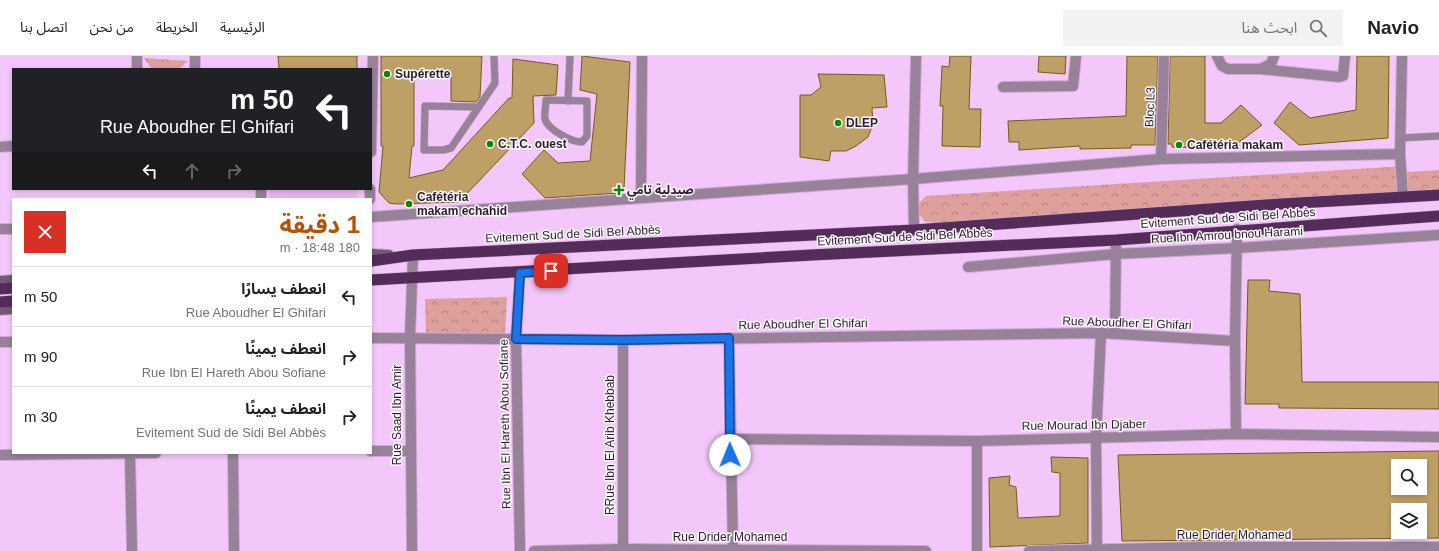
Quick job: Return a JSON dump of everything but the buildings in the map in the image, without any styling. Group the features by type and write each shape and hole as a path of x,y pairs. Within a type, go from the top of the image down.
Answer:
{"highway":[{"name":"Evitement Sud de Sidi Bel Abbès","path":"372,261 408,256 914,230 1439,194"},
{"name":"Evitement Sud de Sidi Bel Abbès","path":"372,280 400,280 804,255 1116,240 1237,229 1439,216"},
{"path":"0,289 12,288"},
{"path":"0,302 12,301"}],"main road":[{"path":"372,254 408,256"},
{"path":"0,281 12,280"},
{"path":"372,285 400,280"},
{"path":"0,310 12,309"}],"street":[{"path":"137,56 137,68"},
{"path":"195,56 195,68"},
{"path":"372,104 373,56"},
{"path":"641,197 642,56"},
{"path":"914,230 913,179 916,56"},
{"path":"1003,87 1072,86 1076,56"},
{"name":"Bloc L3","path":"1161,159 1164,56"},
{"path":"1217,56 1220,64 1224,68 1260,69 1339,77 1343,76 1344,73 1345,56"},
{"path":"1260,69 1268,67 1274,56"},
{"path":"1402,56 1400,154 1403,197"},
{"path":"0,146 12,146"},
{"path":"372,217 913,179 1161,159 1400,154"},
{"path":"0,228 12,228"},
{"path":"1236,434 1235,341 1237,229"},
{"name":"Rue Ibn Amrou bnou Harami","path":"968,267 1116,254 1439,235"},
{"path":"1114,334 1116,240"},
{"name":"Rue Saad Ibn Amir","path":"408,256 413,279 410,337 412,551"},
{"name":"Rue Ibn El Hareth Abou Sofiane","path":"520,273 516,339 520,551"},
{"path":"1097,550 1096,438 1101,333"},
{"name":"Rue Aboudher El Ghifari","path":"372,338 410,337 623,340 1101,333 1235,341"},
{"path":"729,338 733,550"},
{"name":"RRue Ibn El Arib Khebbab","path":"623,340 623,549"},
{"path":"0,342 12,342"},
{"name":"Rue Mourad Ibn Djaber","path":"730,439 978,441 1236,434 1439,437"},
{"path":"977,551 978,441"},
{"path":"372,451 410,451"},
{"path":"0,455 130,454 132,551"},
{"path":"233,454 234,551"},
{"name":"Rue Drider Mohamed","path":"1029,551 1439,547"},
{"name":"Rue Drider Mohamed","path":"534,551 623,549 926,551"}],"lane":[{"path":"479,107 426,106 424,150 451,148 479,107 495,83 494,56"},
{"path":"568,101 570,56"},
{"path":"546,100 568,101 587,101 587,136 582,142 574,142 550,127 545,120 546,100"},
{"path":"1400,138 1439,136"}],"shaded area":[{"path":"269,190 358,190 357,198 269,198"}],"green space":[{"path":"144,58 188,61 180,68 151,68"},
{"path":"1405,166 1407,172 1439,170 1439,189 935,223 924,221 919,214 918,204 926,196"},
{"path":"507,297 505,337 426,336 425,299"}],"place":[{"name":"Supérette","path":"387,74"},
{"name":"DLEP","path":"838,123"},
{"name":"C.T.C. ouest","path":"490,144"},
{"name":"Cafétéria makam","path":"1179,145"},
{"name":"صيدلية تامي","path":"619,190"},
{"name":"Cafétéria makam echahid","path":"409,204"}],"route":[{"path":"551,271 520,273 516,339 623,340 729,338 730,455"}]}
